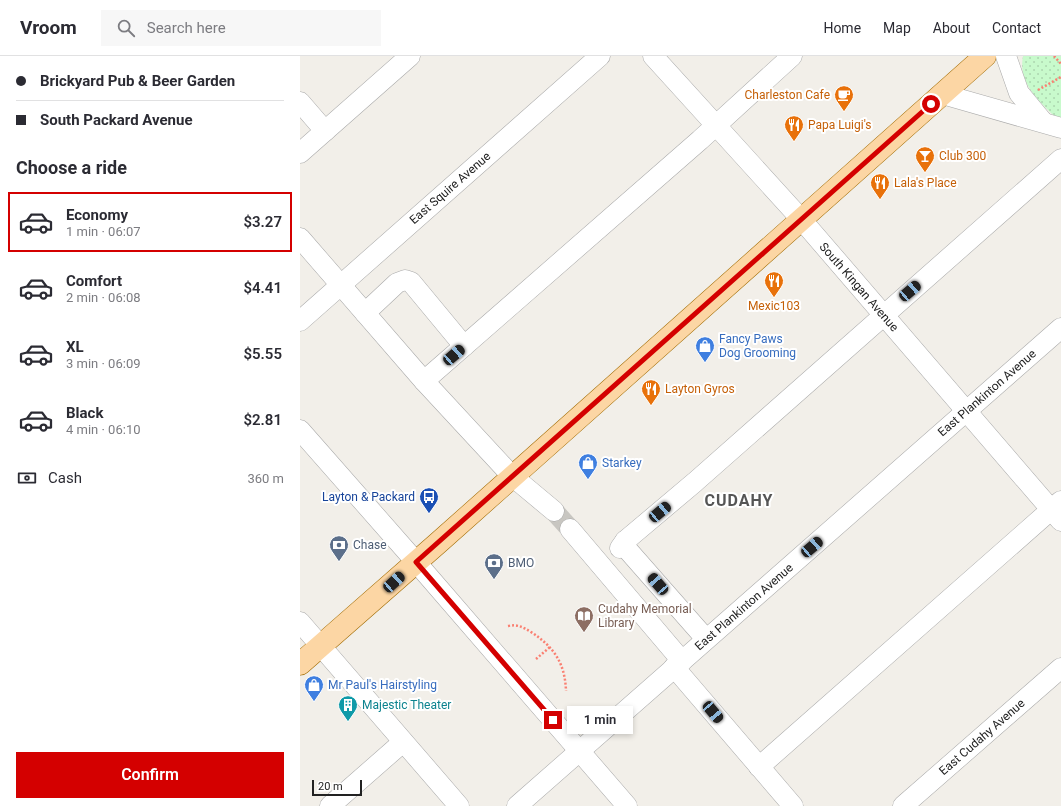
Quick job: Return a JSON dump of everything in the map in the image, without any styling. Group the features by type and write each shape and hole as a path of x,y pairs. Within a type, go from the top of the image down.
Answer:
{"main road":[{"path":"300,664 985,56"}],"street":[{"path":"300,153 410,56"},
{"name":"East Squire Avenue","path":"300,321 600,56"},
{"name":"South Kingan Avenue","path":"653,56 801,219 966,412 1058,511"},
{"path":"424,381 716,126 792,56"},
{"path":"1006,56 1018,93 1052,125"},
{"path":"942,94 1052,125"},
{"path":"300,102 325,131"},
{"path":"706,639 623,545 1061,159"},
{"path":"300,238 424,381 512,476 554,511"},
{"path":"365,313 397,283 404,280 410,282 464,346"},
{"name":"East Plankinton Avenue","path":"517,806 1061,328"},
{"path":"300,430 627,806"},
{"path":"759,767 1058,511"},
{"path":"570,529 759,767 792,806"},
{"path":"300,622 459,806"},
{"name":"East Cudahy Avenue","path":"903,806 1061,668"},
{"path":"330,806 403,742"}],"path":[{"path":"1054,56 1061,64"},
{"path":"1036,91 1061,78"},
{"path":"508,626 520,626 550,647 558,658 562,668 566,680 566,691"},
{"path":"536,659 550,647"}],"green space":[{"path":"1023,56 1061,56 1061,119 1050,112 1030,89 1024,77 1022,64"}],"tunnel":[{"path":"554,511 570,529"}],"place":[{"name":"Charleston Cafe","path":"844,112"},
{"name":"Papa Luigi's","path":"794,142"},
{"name":"Club 300","path":"925,173"},
{"name":"Lala's Place","path":"880,200"},
{"name":"Mexic103","path":"774,298"},
{"name":"Fancy Paws Dog Grooming","path":"705,363"},
{"name":"Layton Gyros","path":"651,406"},
{"name":"Starkey","path":"588,480"},
{"name":"Layton & Packard","path":"429,514"},
{"name":"Chase","path":"339,562"},
{"name":"BMO","path":"494,580"},
{"name":"Cudahy Memorial Library","path":"584,633"},
{"name":"Mr Paul's Hairstyling","path":"314,702"},
{"name":"Majestic Theater","path":"348,722"}],"district":[{"name":"CUDAHY","path":"739,500"}],"route":[{"path":"553,720 416,562 931,104"}]}
